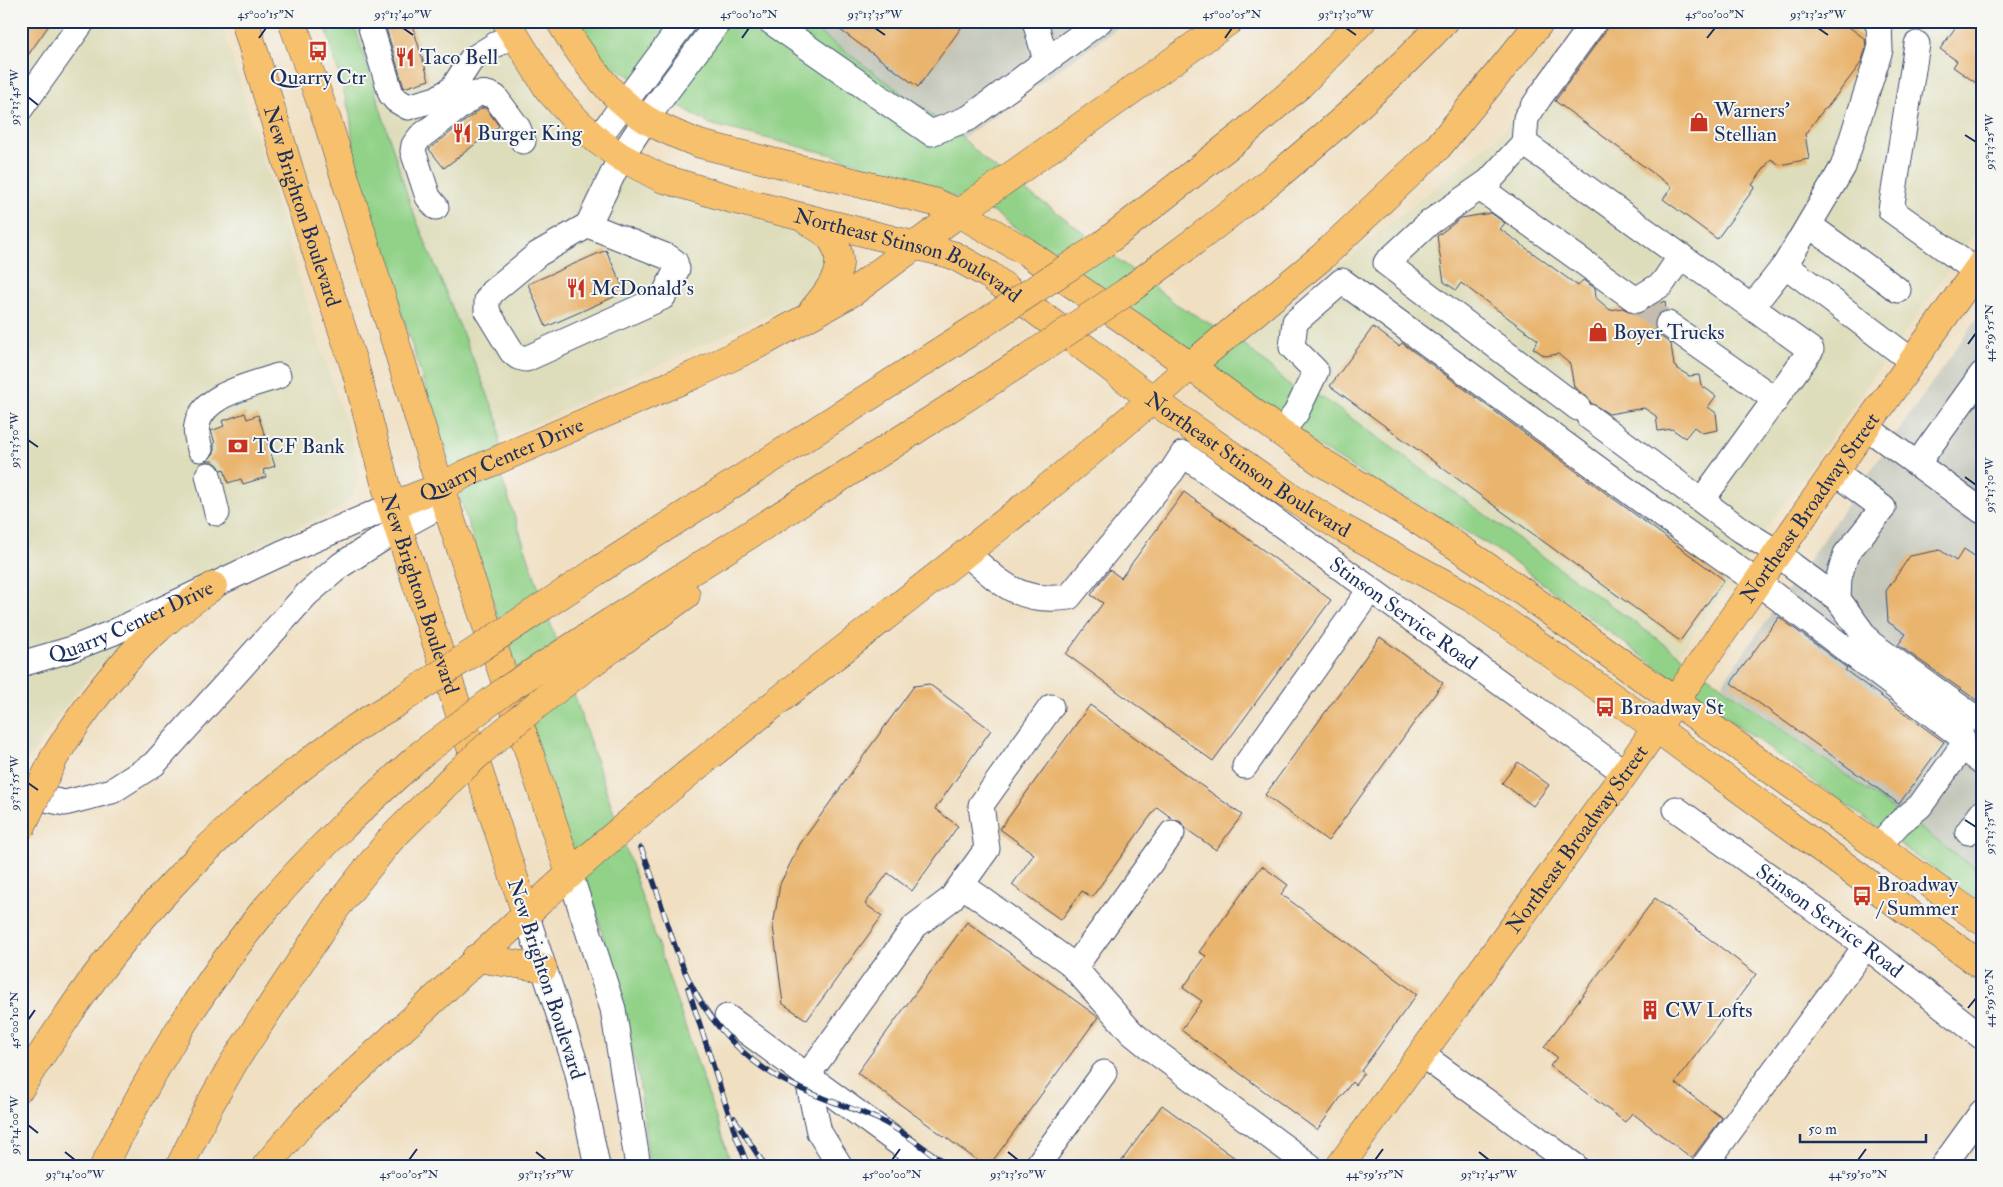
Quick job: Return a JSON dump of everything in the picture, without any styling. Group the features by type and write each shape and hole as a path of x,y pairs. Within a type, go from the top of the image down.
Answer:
{"main road":[{"name":"New Brighton Boulevard","path":"245,21 290,172 356,371 395,517 526,914"},
{"path":"292,21 328,124 442,495 570,874"},
{"name":"Northeast Stinson Boulevard","path":"560,21 575,47 624,103 646,119 674,134 700,144 934,202 959,213 1024,251 1190,366 1320,461 1419,521 1492,570 1982,920"},
{"name":"Quarry Center Drive","path":"395,517 442,495 465,474 730,358 853,292 959,213 1230,21"},
{"path":"21,1087 76,1002 112,953 179,877 222,835 292,775 351,731 1102,245 1241,136 1300,85 1362,21"},
{"path":"104,1166 157,1064 186,1018 263,913 342,826 420,755 506,690 615,633 883,451 1125,293 1225,219 1337,125 1445,21"},
{"path":"266,1166 306,1118 476,958 570,874 704,762 966,553 1153,400 1190,366 1322,257 1438,147 1541,21"},
{"name":"Northeast Stinson Boulevard","path":"510,28 548,89 576,120 621,157 661,178 735,200 953,255 988,275 1153,400 1285,493 1342,528 1473,599 1656,729 1982,966"},
{"path":"801,216 829,236 836,248 839,268 831,289 805,319"},
{"name":"Northeast Broadway Street","path":"1340,1166 1625,773 1912,361 1980,270"},
{"path":"21,828 54,758 73,728 123,665 157,629 213,586"},
{"path":"180,1166 193,1136 234,1062 336,908 390,840 465,764 540,701 615,633"},
{"path":"476,958 543,968"}],"street":[{"path":"21,108 83,21"},
{"path":"369,21 391,94 396,100 408,107 436,99 452,89 471,60 510,28"},
{"path":"598,140 685,21"},
{"path":"588,225 668,257 675,262 677,269 664,297 526,359 518,357 512,352 487,311 487,300 492,292 538,254 588,225 621,157 646,119 719,21"},
{"path":"770,21 931,132 969,118 1100,21"},
{"path":"1035,21 1046,61"},
{"path":"1595,21 1526,118 1524,143 1489,181 1429,223 1386,262 1584,413 1753,538 1778,553 1838,599 1870,643 1982,721"},
{"path":"1752,307 1785,265 1843,167 1880,50 1878,22"},
{"path":"1917,44 1890,210 1980,270"},
{"path":"436,207 428,197 413,151 414,145 420,136 476,94 484,93 495,97 518,128 523,141"},
{"path":"1524,143 1811,350 1702,500"},
{"path":"1480,188 1638,302 1662,284 1681,256"},
{"path":"1809,225 1898,290"},
{"path":"1785,265 1912,361"},
{"path":"1281,432 1296,413 1316,371 1292,347 1295,322 1342,281 1642,501 1757,582 1962,737 1972,755 1920,806 1899,823 1879,845"},
{"path":"1668,324 1776,400"},
{"path":"1916,464 1982,374"},
{"path":"200,449 196,431 197,423 204,411 215,400 228,393 278,376"},
{"path":"1866,427 1982,511"},
{"name":"Stinson Service Road","path":"966,553 998,580 1020,594 1049,600 1069,597 1172,471 1183,454 1625,773"},
{"path":"1834,472 1883,508 1846,554 1839,577 1838,599"},
{"path":"208,475 217,513"},
{"name":"Quarry Center Drive","path":"21,664 69,650 112,633 280,554 395,517"},
{"name":"Quarry Center Drive","path":"21,794 65,803 112,791 154,764 307,594 395,517"},
{"path":"1246,766 1370,590"},
{"path":"840,1166 819,1132 807,1076 915,926 952,899 987,849 981,805 1051,707"},
{"name":"Stinson Service Road","path":"1676,808 1866,946 1982,1038"},
{"path":"1074,968 1172,833"},
{"path":"570,874 612,1009 638,1166"},
{"path":"962,884 1068,962 1132,1033 1297,1162"},
{"name":"New Brighton Boulevard","path":"526,914 577,1070 597,1166"},
{"path":"1704,1166 1866,946"},
{"path":"728,1018 930,1166"},
{"path":"1421,1054 1575,1166"},
{"path":"1037,1166 1104,1073"},
{"path":"1943,1166 1982,1112"}],"shaded area":[{"path":"21,21 221,21 312,320 352,442 359,479 350,499 339,509 266,542 166,593 78,689 21,769"},
{"path":"353,21 491,21 525,76 634,179 670,196 804,230 824,258 820,281 801,299 499,440 498,420 411,207"},
{"path":"805,21 1127,21 963,138"},
{"path":"1586,21 1982,21 1982,222 1679,654 1323,398 1291,387 1243,343 1502,133"},
{"path":"1982,311 1982,873 1722,684"}],"green space":[{"path":"324,21 353,21 411,207 498,420 502,479 732,1166 649,1166 639,1079 616,983 596,911 569,844 355,165 350,114"},
{"path":"578,21 804,21 963,138 985,160 1019,187 1050,207 1176,304 1243,343 1291,387 1323,398 1982,873 1982,904 1494,548 1381,485 1321,448 995,213 939,191 833,155 710,124 599,58 586,43"}],"building":[{"path":"21,21 52,21 21,65"},
{"path":"411,21 429,80 404,88 386,28"},
{"path":"828,21 966,21 918,87"},
{"name":"Warners' Stellian","path":"1609,21 1841,21 1865,39 1866,48 1861,63 1805,134 1809,159 1780,165 1771,159 1752,185 1755,187 1717,239 1663,199 1672,187 1555,101 1607,29"},
{"path":"1960,21 1982,21 1982,87 1953,67 1957,61 1940,49"},
{"name":"Burger King","path":"482,108 486,108 499,126 444,168 429,149"},
{"name":"Boyer Trucks","path":"1491,213 1505,223 1500,229 1578,286 1583,280 1595,288 1596,298 1610,310 1622,308 1636,314 1665,301 1666,310 1656,316 1655,330 1671,344 1674,366 1689,376 1699,375 1701,385 1716,396 1708,407 1716,413 1718,430 1702,433 1694,427 1685,438 1672,429 1658,431 1656,416 1644,408 1609,414 1591,403 1587,397 1574,387 1570,364 1558,354 1545,356 1533,348 1538,340 1461,283 1456,290 1444,282 1437,236 1461,218"},
{"name":"McDonald's","path":"606,250 625,292 546,327 528,284"},
{"path":"1373,327 1399,346 1402,343 1724,580 1680,641 1330,386"},
{"name":"TCF Bank","path":"245,413 247,419 258,415 275,466 263,470 266,477 243,484 241,479 228,483 224,469 221,470 213,461 207,461 214,453 215,443 211,431 224,426 222,421"},
{"path":"1184,492 1331,600 1213,761 1066,654 1103,603 1091,595 1100,582 1110,570 1121,578"},
{"path":"1964,549 1982,561 1982,704 1898,645 1906,634 1888,622 1886,591 1910,556 1940,550 1956,561"},
{"path":"1779,617 1847,668 1845,670 1944,742 1899,804 1731,683"},
{"path":"1380,637 1443,683 1328,841 1265,795"},
{"path":"929,684 991,730 935,809 958,826 912,891 888,873 865,904 882,916 807,1020 783,1004 773,926 780,884 800,844 914,686"},
{"path":"1090,705 1242,815 1216,850 1185,828 1181,822 1173,819 1157,807 1092,897 1082,891 1061,920 1012,885 1034,854 1000,829"},
{"path":"1518,762 1549,785 1533,806 1502,783"},
{"path":"1262,866 1288,885 1281,894 1417,994 1361,1071 1364,1073 1355,1085 1352,1082 1317,1130 1181,1030 1202,1001 1183,988 1206,956 1199,952"},
{"name":"CW Lofts","path":"1655,898 1756,974 1675,1083 1722,1118 1692,1158 1632,1113 1625,1122 1550,1066 1557,1057 1544,1047"},
{"path":"967,922 1098,1017 989,1166 985,1166 857,1073"},
{"path":"1162,1105 1246,1166 1118,1166"}],"tunnel":[{"path":"1641,305 1668,324"}],"railway":[{"path":"641,848 686,973 694,990 723,1032 748,1056 776,1076 812,1094 865,1114 895,1128 949,1166"},
{"path":"688,988 736,1136 748,1166"},
{"path":"734,1118 765,1166"}],"place":[{"name":"Quarry Ctr","path":"318,51"},
{"name":"Taco Bell","path":"405,57"},
{"name":"Warners' Stellian","path":"1699,122"},
{"name":"Burger King","path":"462,133"},
{"name":"McDonald's","path":"576,288"},
{"name":"Boyer Trucks","path":"1598,332"},
{"name":"TCF Bank","path":"238,446"},
{"name":"Broadway St","path":"1605,707"},
{"name":"Broadway / Summer","path":"1862,896"},
{"name":"CW Lofts","path":"1650,1010"}]}
